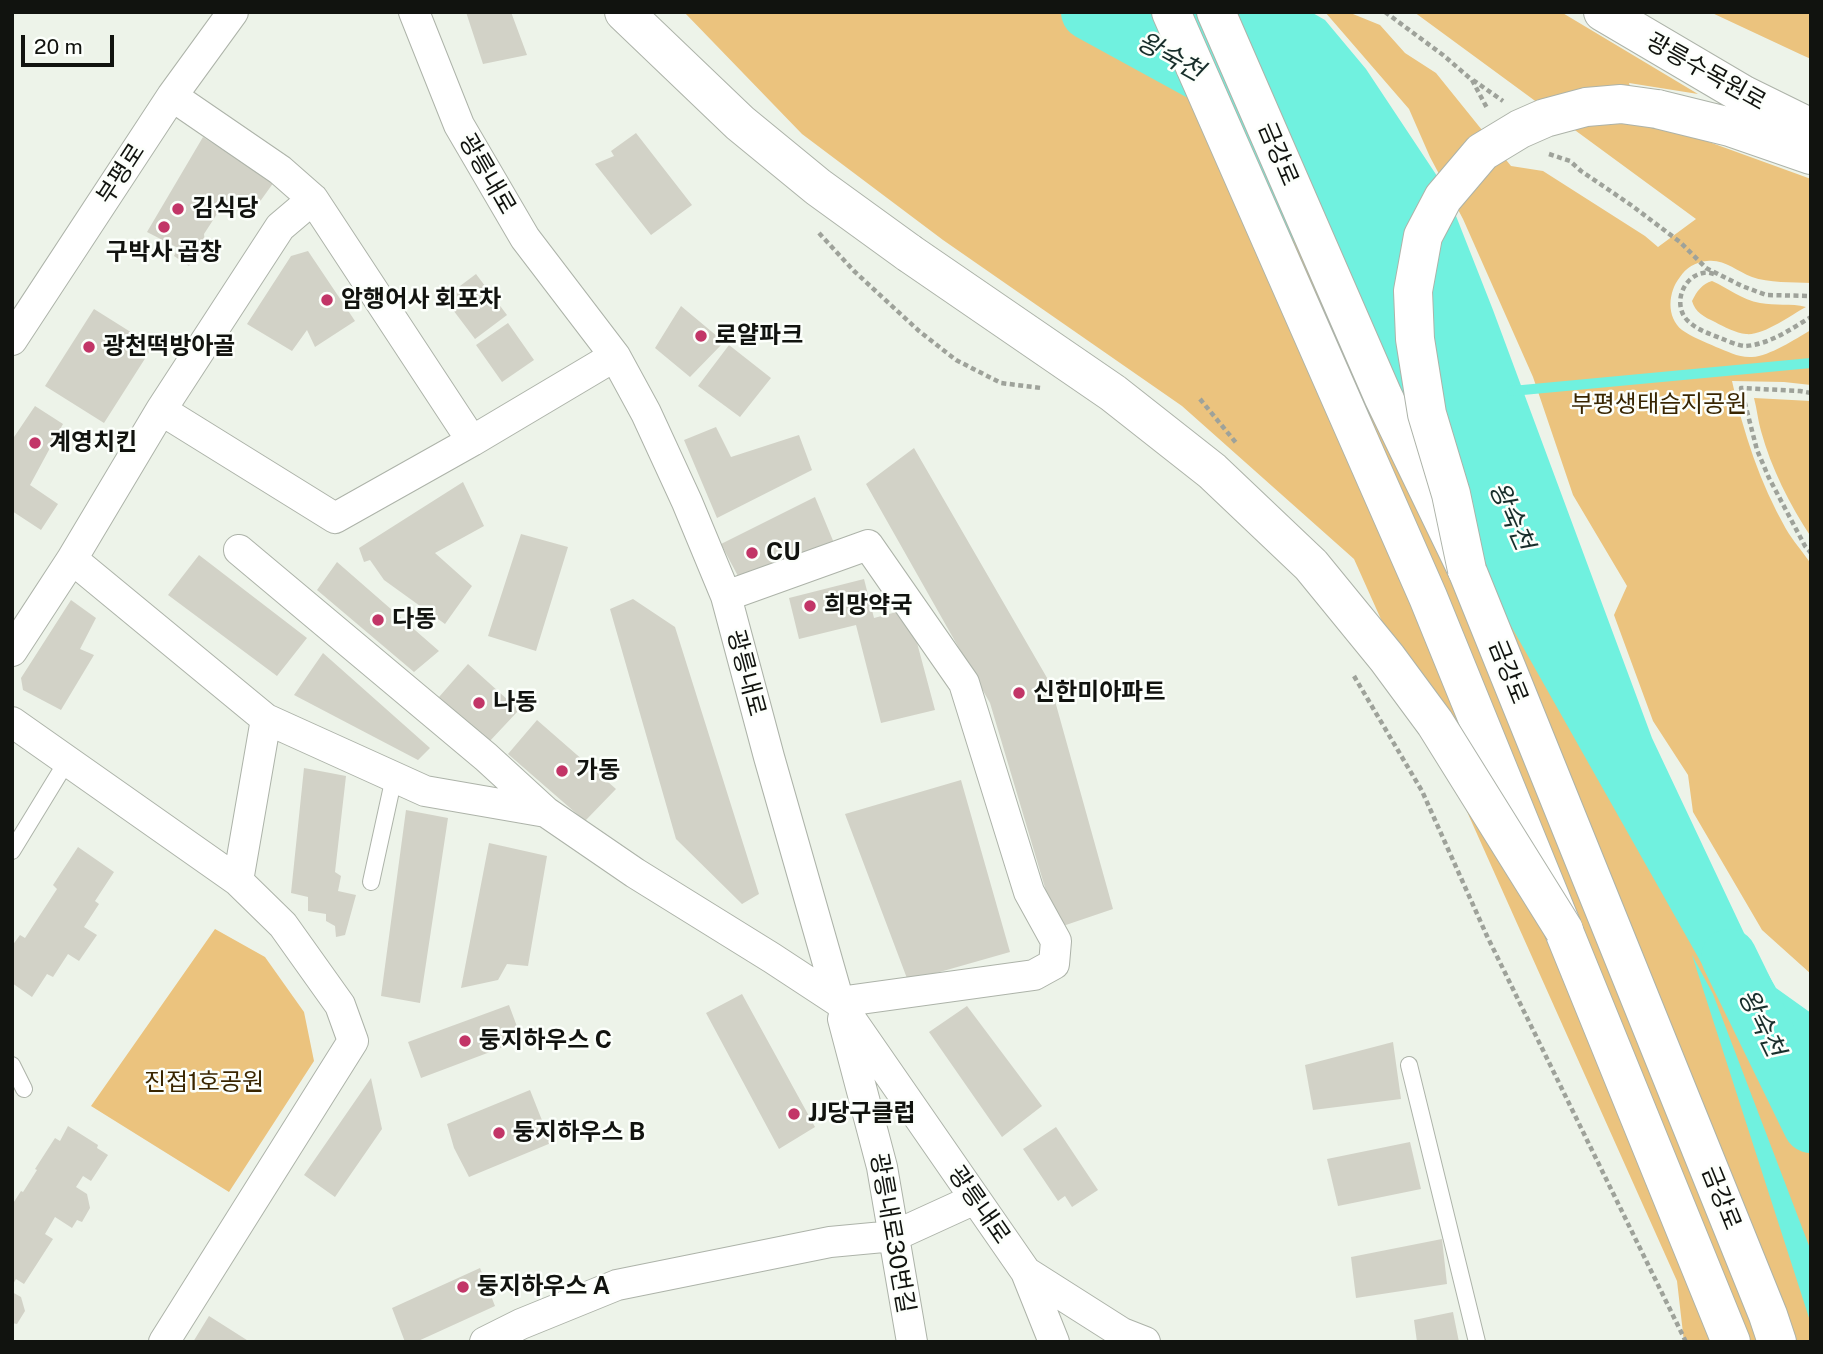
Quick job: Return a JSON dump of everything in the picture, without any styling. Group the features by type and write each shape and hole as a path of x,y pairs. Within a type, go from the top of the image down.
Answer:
{"main road":[{"path":"624,12 740,123 818,187 1113,393 1212,471 1311,565 1387,658 1435,723 1564,930"},
{"name":"금강로","path":"1171,12 1429,597 1731,1342"},
{"name":"금강로","path":"1216,12 1383,396 1467,570 1777,1342"},
{"name":"광릉수목원로","path":"1603,12 1744,95 1811,128"},
{"path":"1467,570 1451,494 1427,414 1415,339 1413,291 1423,236 1443,198 1482,152 1520,129 1545,118 1586,107 1622,104 1657,109 1730,127 1811,155"}],"street":[{"name":"부평로","path":"12,340 172,96 233,12"},
{"name":"광릉내로","path":"414,12 459,125 525,238 615,356 646,413 687,502 726,596 839,1002 1026,1272 1054,1342"},
{"path":"172,96 280,170 313,199 472,441"},
{"path":"12,651 72,559 161,410 280,227 313,199"},
{"path":"161,410 335,518 615,356"},
{"path":"239,550 486,757 546,812 635,873 839,1002 1034,975 1054,964 1056,941 1029,892 964,683 868,545 726,596"},
{"path":"72,559 266,719 425,791 546,812"},
{"path":"238,881 266,719"},
{"path":"12,722 238,881 283,925 340,1005 353,1041 164,1342"},
{"name":"광릉내로30번길","path":"839,1002 882,1167 912,1342"},
{"path":"485,1342 521,1324 617,1285 830,1242 894,1236 975,1199"},
{"path":"1026,1272 1132,1339"}],"lane":[{"path":"12,851 68,761"},
{"path":"371,882 394,777"},
{"path":"12,1065 24,1089"},
{"path":"1409,1065 1477,1342"}],"path":[{"path":"817,232 910,322 956,360 1002,383 1043,388"},
{"path":"1706,268 1766,295 1811,296"},
{"path":"1719,274 1703,273 1694,278 1685,287 1680,298 1679,308 1697,329 1744,346 1770,340 1811,317"},
{"path":"1811,393 1741,388 1757,450 1769,478 1811,554"},
{"path":"1349,668 1422,791 1487,936 1686,1342"}],"green space":[{"path":"684,12 1149,12 1363,267 1811,1053 1811,1342 1684,1342 1677,1281 1354,559 1182,406 943,240 802,134"},
{"name":"부평생태습지공원","path":"1325,12 1348,12 1380,25 1405,53 1436,73 1511,166 1543,171 1658,247 1696,219 1414,12 1561,12 1698,94 1629,83 1640,122 1654,122 1811,179 1811,283 1758,279 1719,262 1703,262 1691,266 1682,274 1673,290 1670,304 1673,318 1682,330 1742,356 1767,354 1811,330 1811,385 1732,381 1747,438 1768,494 1786,529 1811,564 1811,974 1762,930 1693,812 1688,775 1653,721 1614,615 1627,586 1573,495 1533,377 1463,219 1430,157 1409,109"},
{"path":"1710,12 1811,12 1811,59 1802,55"},
{"path":"1712,281 1753,301 1806,307 1760,332 1738,332 1704,316 1693,305 1692,301 1698,291"},
{"path":"1754,398 1811,401 1811,537 1776,472 1765,445"},
{"name":"진접1호공원","path":"215,929 265,957 304,1012 314,1061 229,1192 91,1106"}],"water":[{"path":"1104,12 1311,12 1325,20 1366,69 1445,188 1652,738 1744,933 1776,988 1811,1013 1811,1069 1711,980 1258,178 1183,60"},
{"path":"1692,955 1713,994 1811,1251 1811,1324"}],"building":[{"path":"466,12 511,12 527,55 483,64"},
{"path":"636,133 692,205 651,235 595,164 614,156 611,151"},
{"path":"203,137 274,182 251,214 226,200 204,234 205,242 189,266 174,256 178,248 147,232"},
{"path":"308,251 355,321 315,347 307,330 292,351 247,324 291,256"},
{"path":"476,274 507,315 475,339 444,298"},
{"path":"681,306 724,342 690,377 655,348"},
{"path":"94,309 153,346 104,423 45,386"},
{"path":"508,323 534,360 502,382 476,345"},
{"path":"729,345 771,378 740,417 698,386"},
{"path":"35,406 63,424 30,485 58,504 41,530 12,511 12,440"},
{"path":"716,427 731,457 799,435 812,470 717,518 684,440"},
{"name":"신한미아파트","path":"914,448 1050,683 1113,909 1057,928 990,703 866,484"},
{"path":"463,482 484,526 435,553 472,586 445,624 384,580 370,560 364,562 359,548"},
{"path":"815,497 834,543 739,578 721,544"},
{"path":"521,534 568,547 536,651 488,636"},
{"path":"199,555 307,638 277,676 168,595"},
{"name":"다동","path":"337,562 439,651 414,672 317,590"},
{"path":"864,579 874,618 908,609 935,710 881,723 856,625 799,639 789,598"},
{"path":"633,599 675,627 759,894 742,904 676,839 610,609"},
{"path":"71,600 96,618 80,649 94,655 61,710 23,690 21,678"},
{"path":"323,653 430,748 418,760 294,695"},
{"name":"나동","path":"468,664 519,710 488,743 439,697"},
{"name":"가동","path":"537,720 616,789 585,821 508,754"},
{"path":"304,768 346,776 335,872 341,876 338,891 356,895 345,935 336,937 335,926 326,921 326,914 308,911 308,897 291,893"},
{"path":"961,780 1010,952 908,981 845,814"},
{"path":"406,810 448,818 420,1003 381,996"},
{"path":"489,843 547,856 528,966 507,964 498,980 461,988"},
{"path":"78,847 114,872 95,901 99,904 84,927 97,935 79,961 68,954 53,977 47,974 32,997 12,983 12,946 20,935 25,938 57,889 53,885"},
{"path":"742,994 815,1127 779,1149 706,1013"},
{"name":"둥지하우스 C","path":"509,1005 522,1040 421,1078 408,1042"},
{"path":"967,1006 1042,1106 1002,1137 929,1032"},
{"path":"1393,1042 1401,1099 1313,1110 1305,1065"},
{"path":"371,1078 382,1129 335,1197 304,1175"},
{"name":"둥지하우스 B","path":"530,1090 551,1143 469,1177 454,1148 447,1124"},
{"path":"68,1126 98,1145 97,1148 108,1155 91,1181 83,1176 76,1187 87,1194 90,1208 82,1222 77,1220 72,1228 55,1217 45,1234 53,1239 24,1284 16,1279 12,1286 12,1205 21,1191 23,1192 55,1138 60,1141"},
{"path":"1056,1127 1098,1190 1072,1207 1065,1196 1058,1201 1023,1149"},
{"path":"1410,1142 1421,1189 1338,1206 1327,1159"},
{"path":"1442,1239 1447,1284 1356,1298 1351,1257"},
{"name":"둥지하우스 A","path":"480,1268 495,1306 416,1342 405,1342 392,1308"},
{"path":"12,1292 21,1297 25,1311 17,1324 12,1323"},
{"path":"1453,1312 1459,1342 1417,1342 1414,1320"},
{"path":"209,1316 250,1342 193,1342"}],"waterway":[{"name":"왕숙천","path":"1089,12 1237,93"},
{"path":"1512,391 1811,363"},
{"name":"왕숙천","path":"1729,957 1811,1125"}],"place":[{"name":"김식당","path":"178,209"},
{"name":"구박사 곱창","path":"164,227"},
{"name":"암행어사 회포차","path":"327,300"},
{"name":"로얄파크","path":"701,336"},
{"name":"광천떡방아골","path":"89,347"},
{"name":"계영치킨","path":"35,443"},
{"name":"CU","path":"752,553"},
{"name":"희망약국","path":"810,606"},
{"name":"다동","path":"378,620"},
{"name":"신한미아파트","path":"1019,693"},
{"name":"나동","path":"479,703"},
{"name":"가동","path":"562,771"},
{"name":"둥지하우스 C","path":"465,1041"},
{"name":"JJ당구클럽","path":"794,1114"},
{"name":"둥지하우스 B","path":"499,1133"},
{"name":"둥지하우스 A","path":"463,1287"}]}
